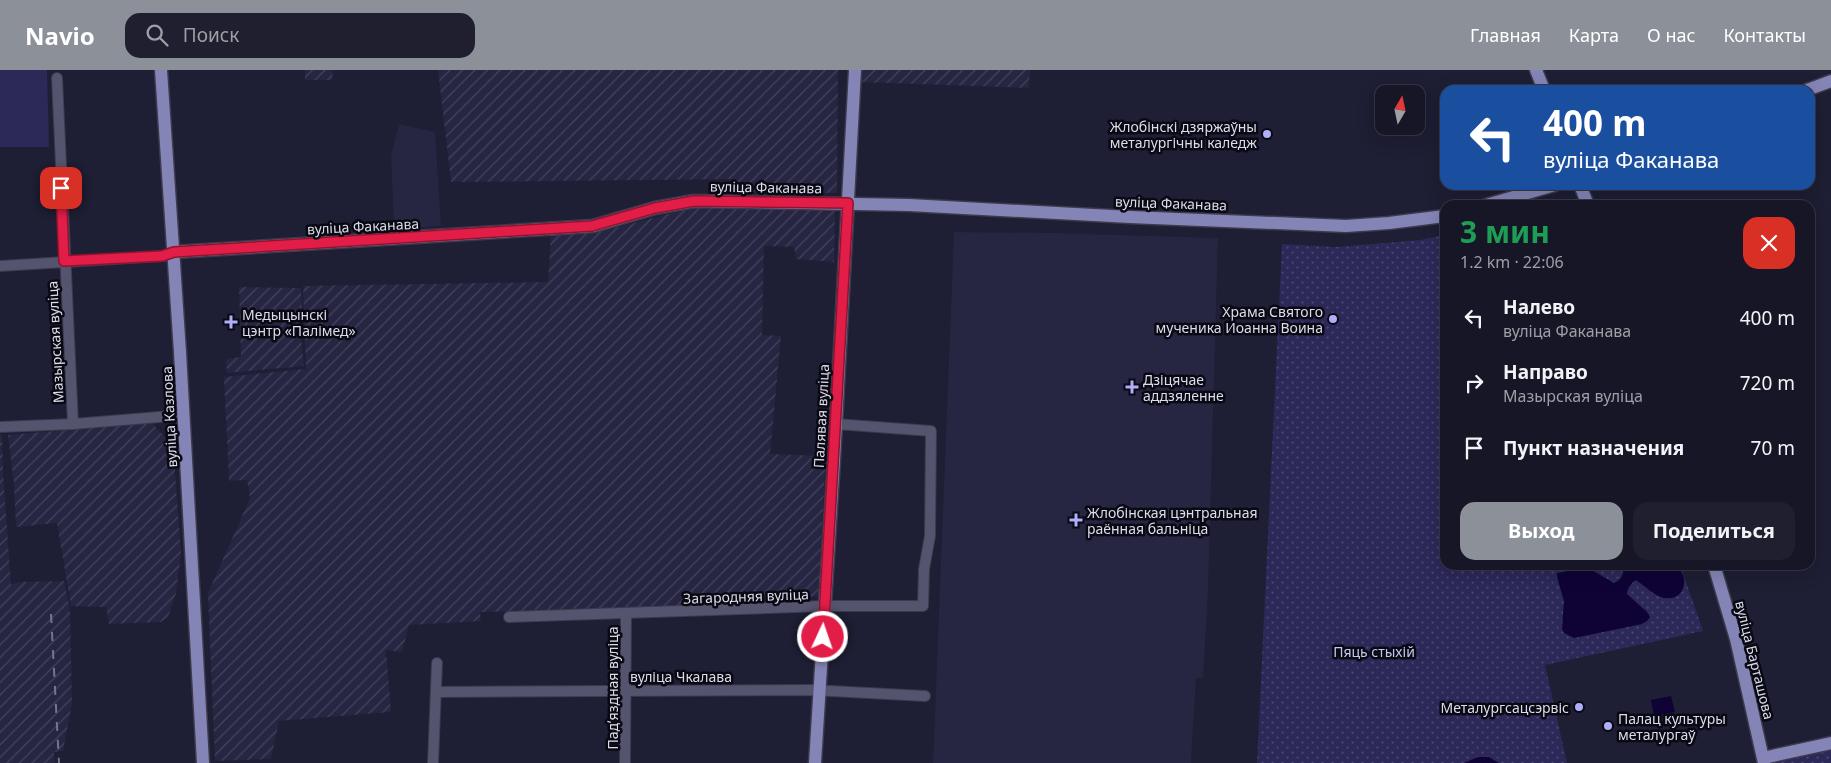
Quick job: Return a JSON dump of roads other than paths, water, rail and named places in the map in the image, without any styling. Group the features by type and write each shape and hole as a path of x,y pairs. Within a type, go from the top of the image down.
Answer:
{"main road":[{"name":"вуліца Казлова","path":"161,70 184,415 203,763"},
{"name":"Палявая вуліца","path":"815,763 855,70"},
{"path":"1536,70 1542,85"},
{"path":"1815,87 1831,81"},
{"path":"1503,200 1538,190"},
{"name":"вуліца Факанава","path":"174,252 592,226 655,208 694,201 848,203 1346,226 1440,217"},
{"name":"вуліца Барташова","path":"1716,570 1736,638 1763,760"},
{"path":"1763,760 1831,743"}],"street":[{"name":"Мазырская вуліца","path":"57,78 73,424"},
{"name":"вуліца Факанава","path":"0,266 162,256 174,252"},
{"path":"0,427 73,424 184,415"},
{"name":"Загародняя вуліца","path":"509,617 825,606 923,606 924,569 930,536 931,431 836,424"},
{"name":"Падʼяздная вуліца","path":"625,763 626,614"},
{"path":"434,763 437,663"},
{"name":"вуліца Чкалава","path":"436,692 820,690 925,696"}],"railway":[{"path":"51,614 59,763"}],"place":[{"name":"Жлобінскі дзяржаўны металургічны каледж","path":"1267,134"},
{"name":"Храма Святого мученика Иоанна Воина","path":"1333,319"},
{"name":"Медыцынскі цэнтр «Палімед»","path":"231,322"},
{"name":"Дзіцячае аддзяленне","path":"1132,387"},
{"name":"Жлобінская цэнтральная раённая бальніца","path":"1076,520"},
{"name":"Металургсацсэрвіс","path":"1579,707"},
{"name":"Палац культуры металургаў","path":"1608,726"}],"park label":[{"name":"Пяць стыхій","path":"1374,651"}]}
